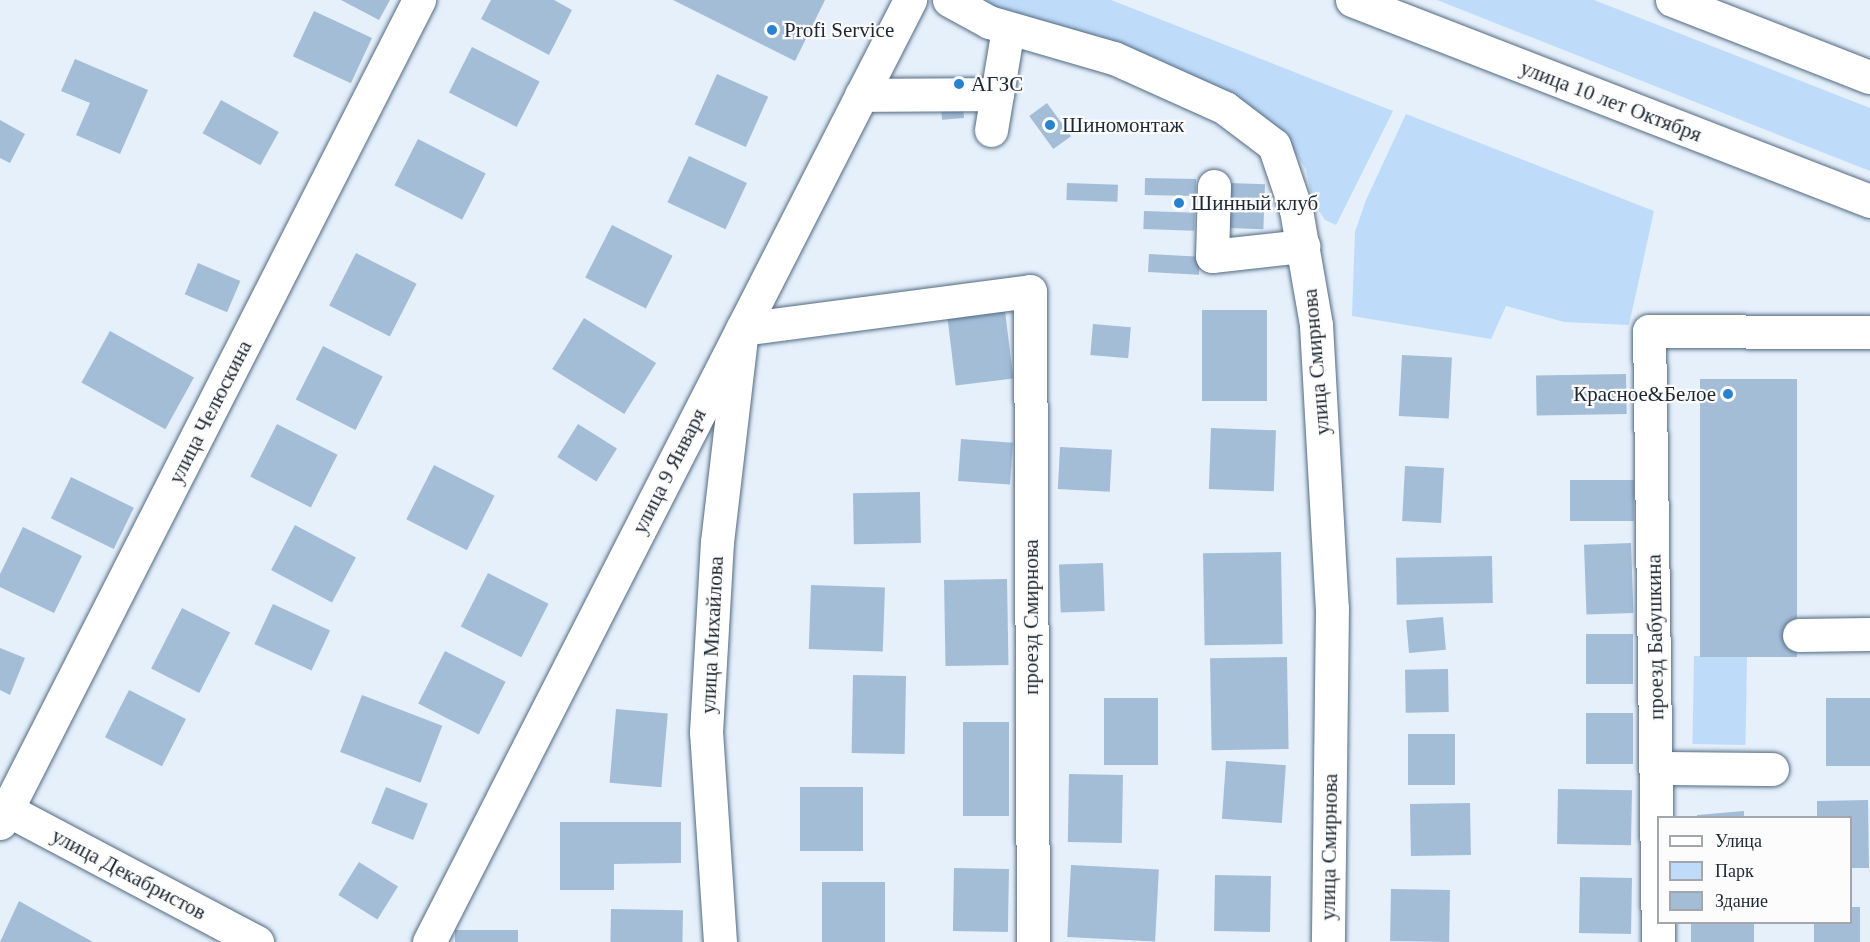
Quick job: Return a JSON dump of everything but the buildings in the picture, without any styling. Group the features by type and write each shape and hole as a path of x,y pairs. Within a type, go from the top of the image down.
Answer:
{"street":[{"name":"улица Челюскина","path":"2,813 419,0"},
{"name":"улица 9 Января","path":"429,942 909,0"},
{"name":"улица Смирнова","path":"949,0 1008,28 1114,58 1225,108 1274,145 1296,210 1316,325 1332,608 1328,942"},
{"name":"улица 10 лет Октября","path":"1352,0 1870,201"},
{"path":"1672,0 1870,77"},
{"path":"991,130 1008,28"},
{"path":"861,95 997,94"},
{"path":"1214,186 1212,256 1303,246"},
{"name":"проезд Смирнова","path":"742,329 1030,291 1033,942"},
{"name":"улица Михайлова","path":"720,942 706,732 717,542 742,329"},
{"name":"проезд Бабушкина","path":"1658,816 1649,331 1870,332"},
{"path":"1799,635 1870,634"},
{"path":"1658,768 1772,769"},
{"name":"улица Декабристов","path":"2,813 257,942"},
{"name":"проезд Бабушкина","path":"1658,924 1658,942"}],"green space":[{"path":"962,0 1111,0 1393,111 1336,225 1325,220 1312,200 1306,169 1288,143"},
{"path":"1437,0 1594,0 1870,108 1870,171"},
{"path":"1406,114 1654,211 1629,325 1564,322 1506,306 1491,339 1352,316 1355,232 1366,200"},
{"path":"1694,656 1747,657 1745,745 1692,744"}],"place":[{"name":"Profi Service","path":"772,30"},
{"name":"АГЗС","path":"959,84"},
{"name":"Шиномонтаж","path":"1050,125"},
{"name":"Шинный клуб","path":"1179,203"},
{"name":"Красное&Белое","path":"1728,394"}]}
